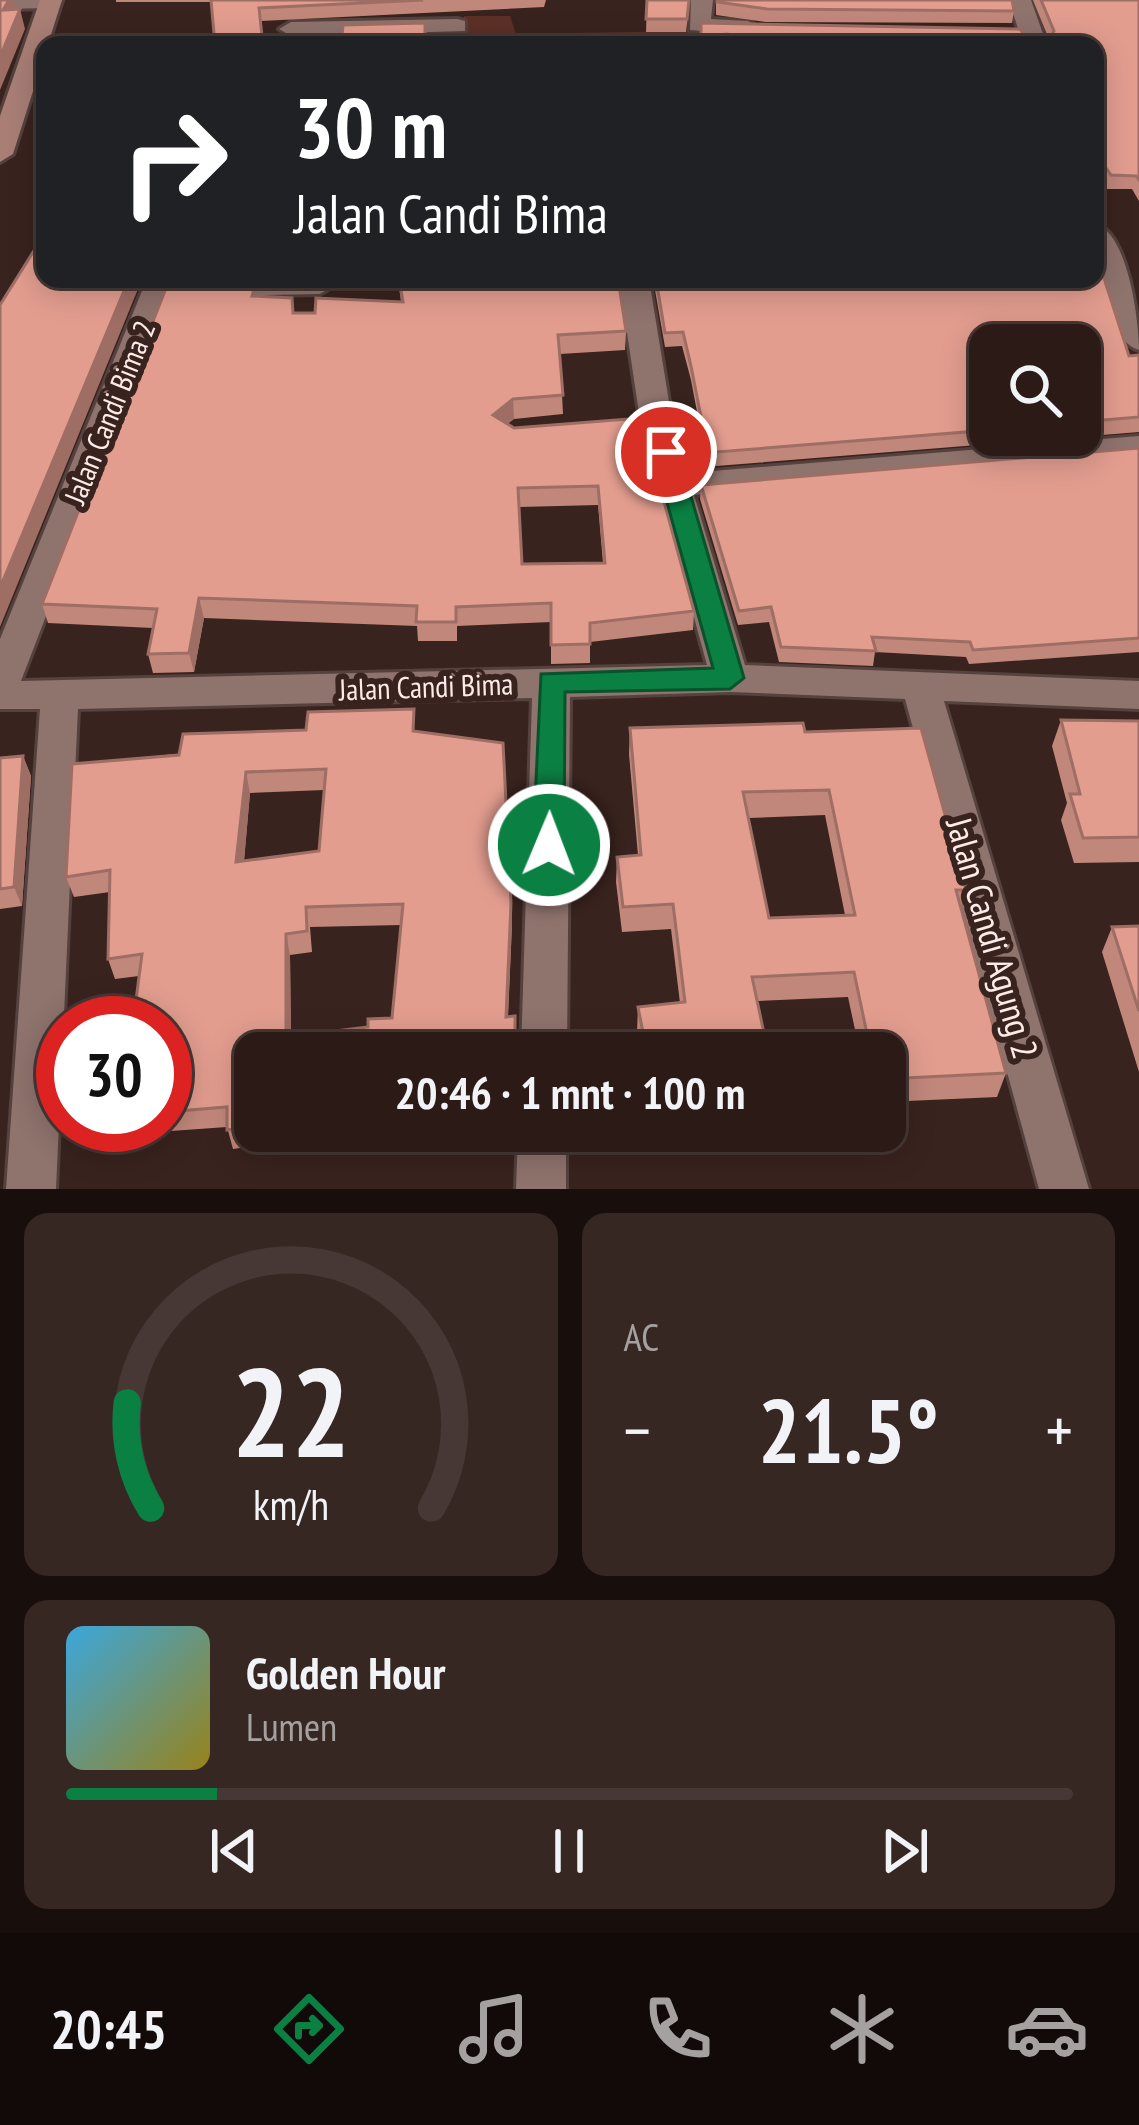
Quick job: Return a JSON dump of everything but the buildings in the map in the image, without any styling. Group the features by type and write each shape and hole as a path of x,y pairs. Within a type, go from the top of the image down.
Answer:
{"street":[{"path":"292,36 293,0"},
{"path":"703,0 698,25 758,28"},
{"path":"1020,0 1032,36"},
{"path":"0,2 51,1 39,36"},
{"path":"307,36 458,26"},
{"path":"0,154 36,46"},
{"path":"1104,254 1139,341"},
{"name":"Jalan Candi Bima 2","path":"0,686 157,291 167,288"},
{"path":"635,288 644,421 676,485 730,678"},
{"path":"676,485 1139,447"},
{"name":"Jalan Candi Bima","path":"0,695 730,678 1139,695"},
{"path":"544,1032 551,681"},
{"name":"Jalan Candi Agung 2","path":"920,687 1064,1189"},
{"path":"32,1189 60,695"},
{"path":"541,1189 542,1152"}],"shaded area":[{"path":"464,16 510,16 516,34 691,31 691,36 463,36"}],"route":[{"path":"549,845 551,681 730,678 666,452"}]}
